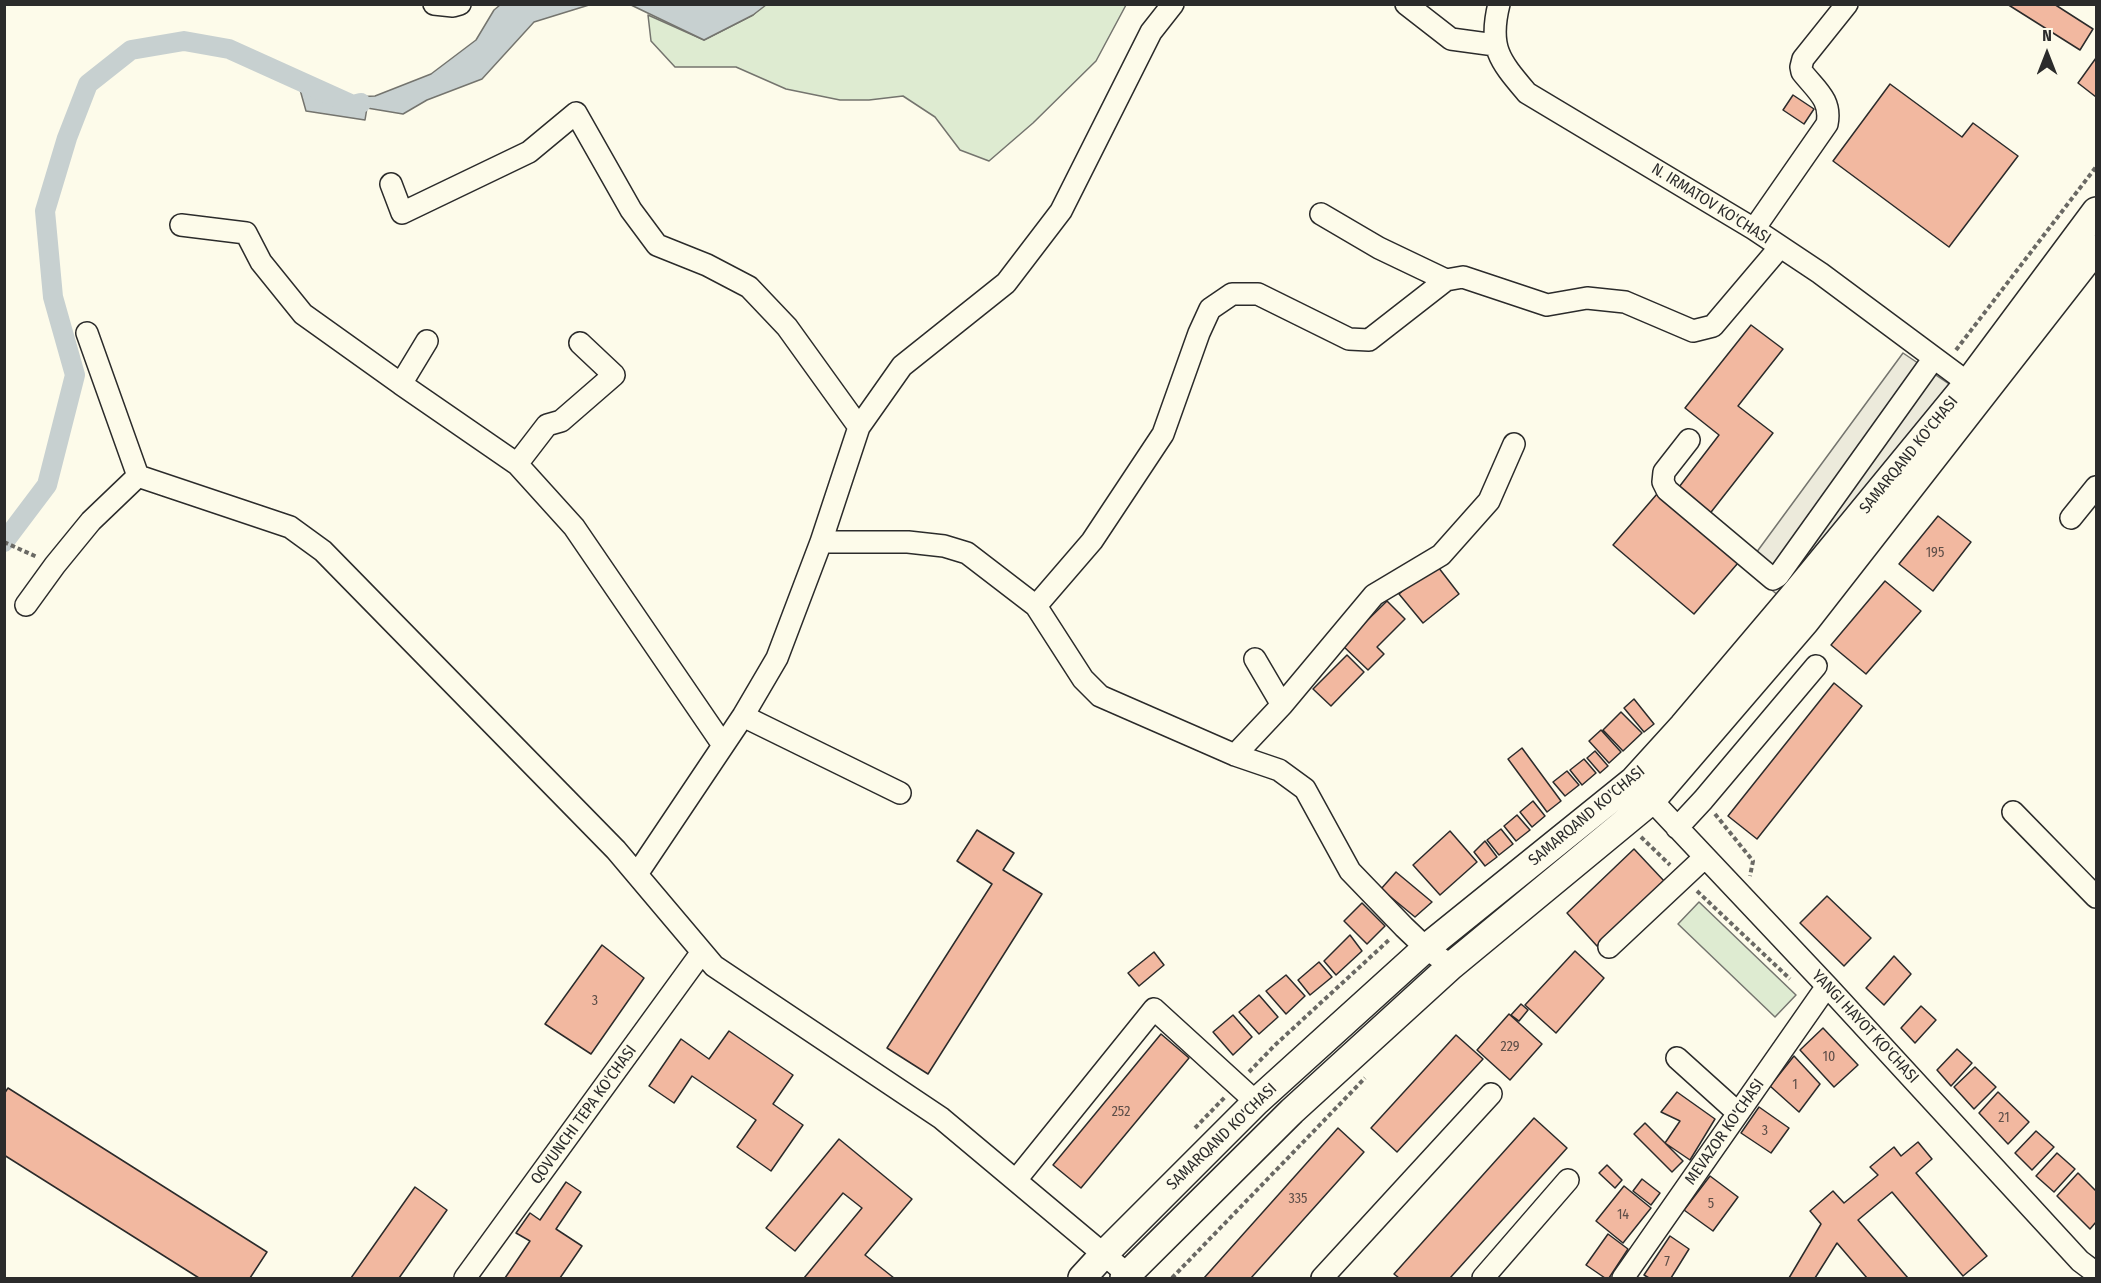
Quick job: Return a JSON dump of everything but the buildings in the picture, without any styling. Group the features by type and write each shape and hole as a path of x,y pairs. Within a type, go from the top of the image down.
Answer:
{"main road":[{"name":"SAMARQAND KO'CHASI","path":"1128,1277 1292,1111 1451,966 1626,821 1642,790 1791,598 1968,383 2097,211"},
{"name":"SAMARQAND KO'CHASI","path":"1082,1278 1256,1102 1426,948 1642,790 1805,622 2097,249"}],"street":[{"path":"434,4 453,6 460,4"},
{"path":"637,874 743,716 777,658 821,542 859,427 902,366 1006,283 1061,211 1151,32 1173,4"},
{"path":"1406,4 1451,39 1495,45 1499,4"},
{"path":"1754,229 1827,124 1829,114 1827,103 1801,68 1803,59 1847,4"},
{"name":"N. IRMATOV KO'CHASI","path":"1495,45 1508,70 1527,93 1754,229 1820,273 1968,383"},
{"path":"391,184 402,213 529,152 576,113 631,210 657,245 707,265 749,287 787,327 859,427"},
{"path":"1321,214 1379,248 1446,280"},
{"path":"181,225 246,233 261,262 303,314 517,464 574,527 723,746"},
{"path":"1036,606 1092,541 1162,434 1210,309 1232,294 1258,294 1349,339 1369,340 1446,280 1463,277 1547,305 1587,298 1624,302 1693,331 1713,326 1780,247"},
{"path":"87,333 138,476"},
{"path":"401,384 427,341"},
{"path":"517,464 547,425 561,421 614,375 580,343"},
{"path":"1689,440 1664,472 1663,482 1667,490 1773,579 1778,576 1939,361"},
{"path":"1235,755 1282,705 1374,595 1441,555 1489,501 1514,444"},
{"path":"26,605 91,521 138,476"},
{"path":"138,476 290,527 323,551 616,850 714,966 941,1118 1104,1254 1128,1277"},
{"path":"2071,518 2097,487"},
{"path":"821,542 908,542 945,546 967,553 1036,606 1083,679 1100,696 1235,755 1279,770 1305,789 1350,871 1378,902 1426,948 1451,966"},
{"path":"1255,659 1282,705"},
{"path":"1677,828 1816,666"},
{"path":"743,716 900,793"},
{"name":"YANGI HAYOT KO'CHASI","path":"1642,790 1827,986 2080,1261 2097,1273"},
{"path":"2013,812 2097,897"},
{"path":"1609,947 1705,857"},
{"name":"QOVUNCHI TEPA KO'CHASI","path":"465,1278 702,952"},
{"name":"MEVAZOR KO'CHASI","path":"1623,1278 1827,986"},
{"path":"1016,1180 1154,1009 1256,1102"},
{"path":"1677,1058 1738,1113"},
{"path":"1322,1278 1491,1094"},
{"path":"1483,1278 1568,1180"}],"path":[{"path":"1939,361 2097,167"},
{"path":"4,542 44,560"},
{"path":"1626,821 1790,979"},
{"path":"1172,1278 1369,1074"}],"green space":[{"path":"763,5 1126,5 1096,61 1033,123 989,161 960,150 935,117 903,96 869,100 840,100 786,89 736,67 675,67 651,41 648,15 704,40 753,15"},
{"path":"1699,902 1796,995 1775,1017 1678,924"}],"shaded area":[{"path":"500,4 766,5 753,15 704,40 631,5 589,5 534,22 482,79 427,100 403,114 367,108 365,120 306,111 297,79 335,98 375,96 431,74 476,40 494,10"},
{"path":"1903,353 1955,388 1779,596 1745,568"}],"waterway":[{"path":"4,542 47,485 75,375 53,297 45,211 67,138 88,84 131,50 184,41 229,49 353,105 361,103"}]}
